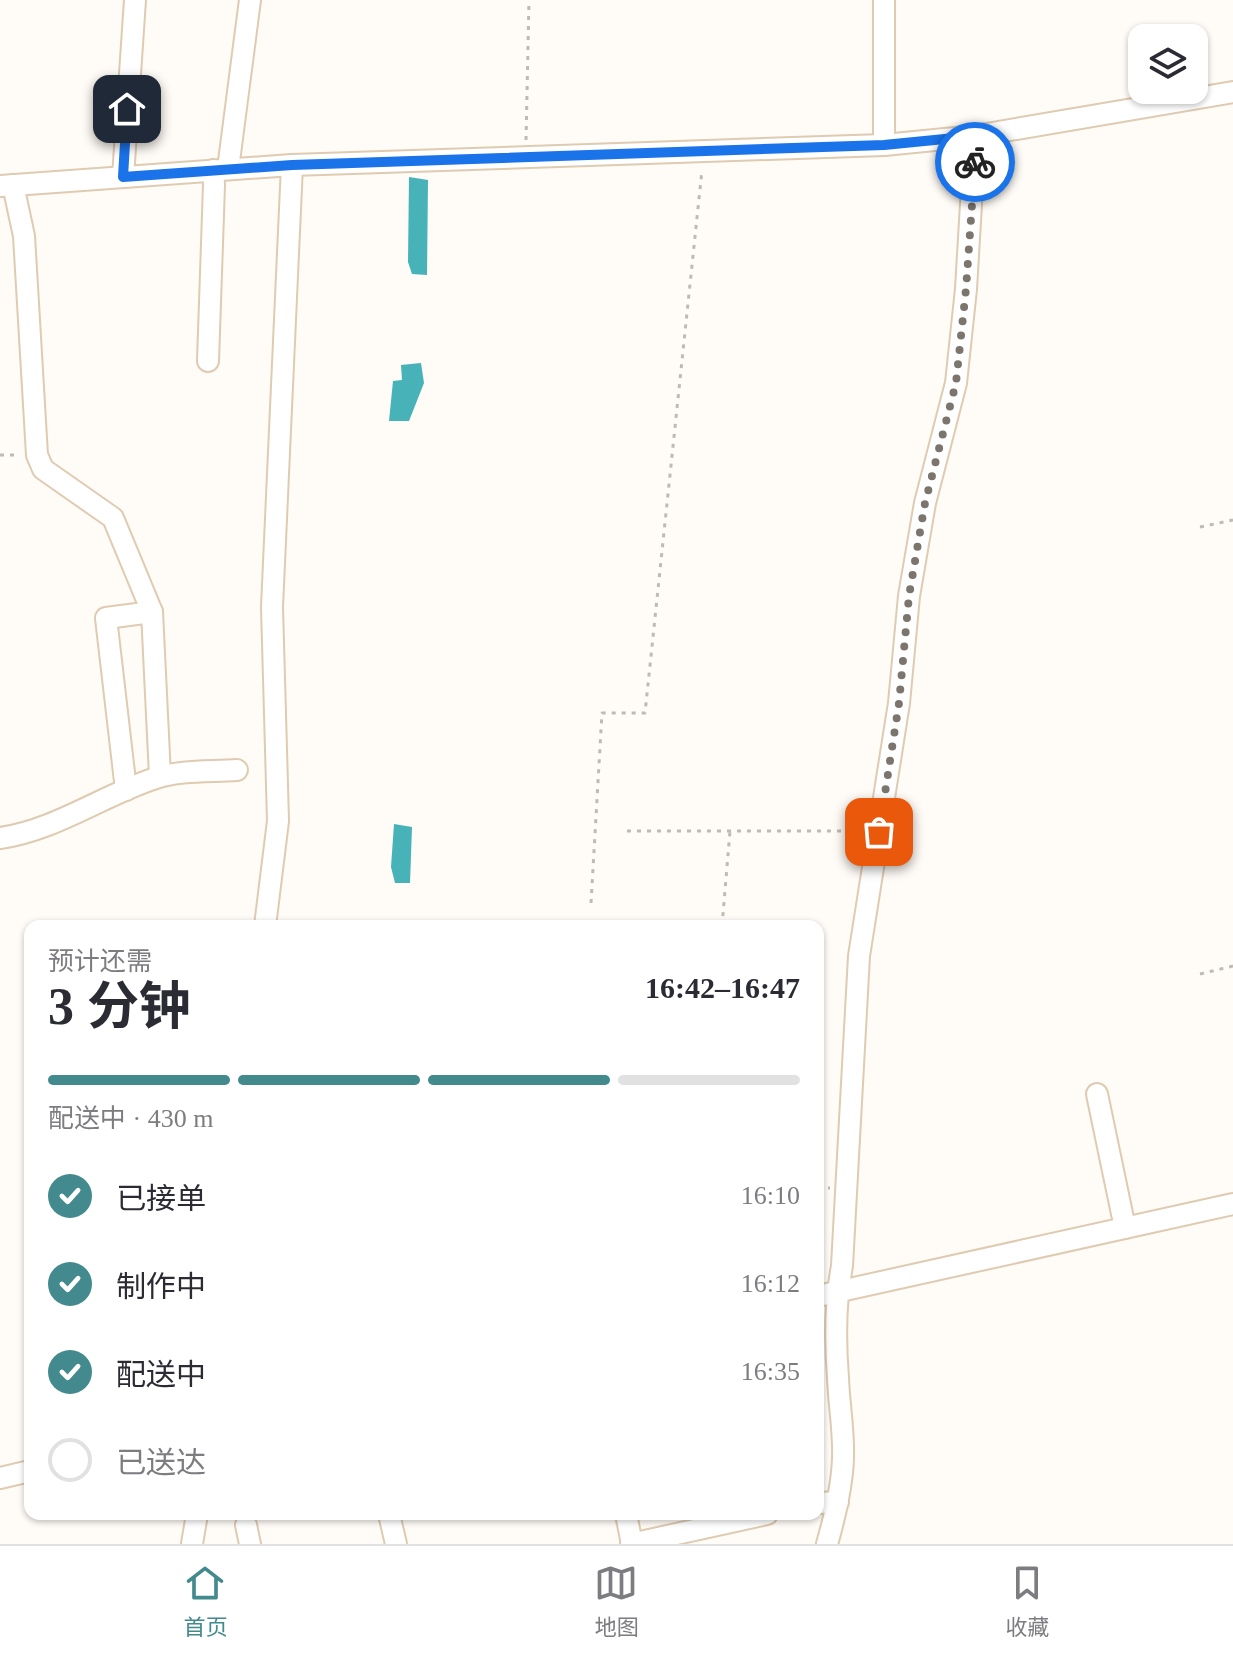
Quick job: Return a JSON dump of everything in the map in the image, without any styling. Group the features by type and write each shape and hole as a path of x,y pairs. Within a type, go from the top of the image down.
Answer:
{"street":[{"path":"123,177 135,0"},
{"path":"208,361 214,185 220,170 250,0"},
{"path":"884,0 884,145"},
{"path":"160,776 152,612 113,518 43,469 37,455 24,236 6,185 292,165 884,145 975,136 1233,92"},
{"path":"827,1544 828,1502 843,1460 843,1417 827,1294 842,1266 859,956 899,703 911,581 925,503 956,383 966,289 975,136"},
{"path":"266,920 278,821 272,607 292,165"},
{"path":"126,790 106,618 152,612"},
{"path":"0,838 62,820 160,776 237,770"},
{"path":"1097,1094 1125,1228"},
{"path":"827,1294 1233,1204"},
{"path":"0,1478 24,1472"},
{"path":"192,1544 196,1520"},
{"path":"390,1520 396,1544"},
{"path":"627,1520 632,1544 740,1520"}],"path":[{"path":"525,156 529,0"},
{"path":"591,903 602,713 645,713 704,150"},
{"path":"1200,527 1233,520"},
{"path":"627,831 879,832"},
{"path":"723,920 730,831"},
{"path":"1200,974 1233,966"}],"water":[{"path":"409,177 428,180 427,275 412,274 408,262"},
{"path":"421,363 424,383 409,421 389,421 393,381 402,380 401,365"},
{"path":"394,824 412,827 410,883 395,883 391,867"}],"way so far":[{"path":"879,832 899,703 909,596 925,503 956,383 975,162"}],"route":[{"path":"127,109 123,177 292,165 884,145 975,136 975,162"}]}
